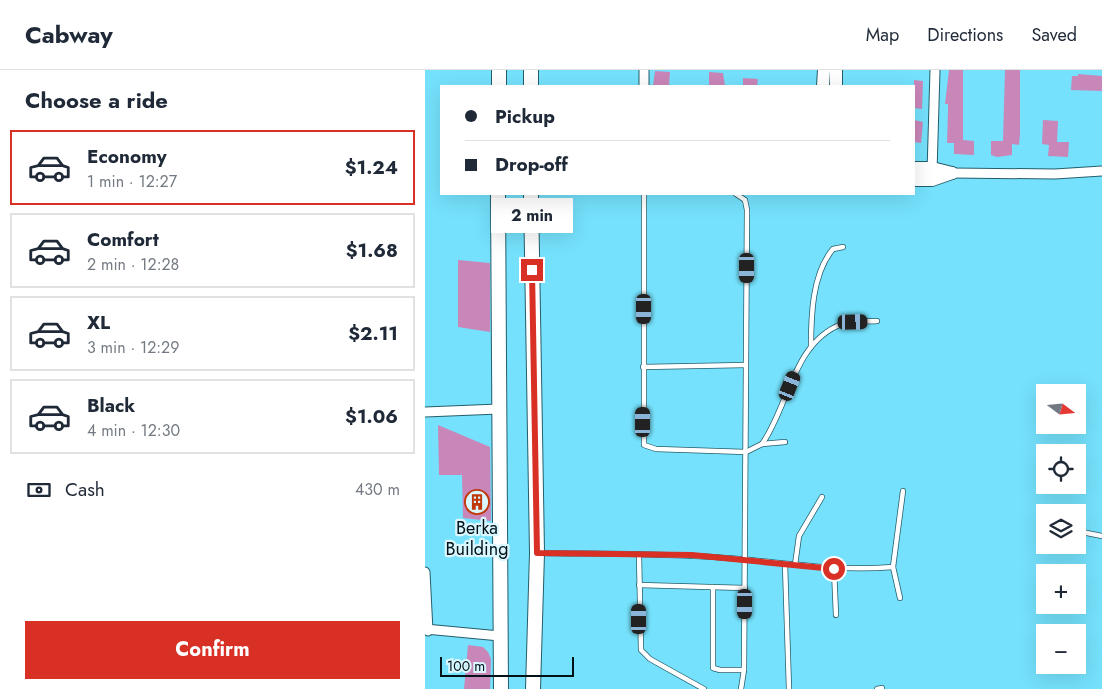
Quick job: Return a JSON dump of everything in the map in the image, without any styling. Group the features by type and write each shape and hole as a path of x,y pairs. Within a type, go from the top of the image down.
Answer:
{"main road":[{"path":"499,70 499,85"},
{"path":"531,70 531,85"},
{"path":"498,195 501,689"},
{"path":"531,195 537,553 533,689"}],"street":[{"path":"644,70 644,85"},
{"path":"823,85 824,70"},
{"path":"836,70 836,85"},
{"path":"932,174 935,70"},
{"path":"915,168 932,174"},
{"path":"915,180 932,174 952,173 1055,174 1102,171"},
{"path":"425,412 499,409"},
{"path":"425,572 426,630 500,636"}],"lane":[{"path":"645,195 643,441 646,447 746,452 762,444 785,442"},
{"path":"737,195 745,200 747,210 744,670 741,689"},
{"path":"811,347 811,327 821,268 833,249 843,247"},
{"path":"762,444 771,431 796,372 811,347 833,328 843,324 877,322"},
{"path":"643,367 746,365"},
{"path":"900,598 893,567 903,491"},
{"path":"795,565 799,536 822,497"},
{"path":"1086,532 1102,536"},
{"path":"537,553 745,559 834,569 865,570 893,567"},
{"path":"639,555 641,650 650,659 705,689"},
{"path":"785,564 789,689"},
{"path":"834,569 836,615"},
{"path":"639,585 745,588"},
{"path":"713,587 713,668 720,670 744,670"}],"building":[{"path":"949,70 963,70 963,140 974,141 974,155 954,154 954,143 947,143 948,104 945,104"},
{"path":"1005,70 1020,70 1019,145 1012,144 1012,155 997,157 991,155 991,141 1003,141"},
{"path":"655,71 670,72 669,85 653,85"},
{"path":"709,72 723,73 725,85 709,85"},
{"path":"1078,74 1102,76 1102,91 1071,90 1072,76 1078,76"},
{"path":"743,78 758,79 757,85 743,85"},
{"path":"914,80 923,81 922,109 915,108"},
{"path":"915,120 923,122 921,143 915,142"},
{"path":"1043,120 1058,121 1057,142 1069,142 1068,157 1048,156 1049,145 1042,144"},
{"path":"458,260 490,263 490,332 458,327"},
{"path":"438,425 490,447 491,521 463,518 462,475 439,475"},
{"path":"468,645 483,647 488,652 491,659 490,689 464,689"}],"place":[{"name":"Berka Building","path":"477,502"}],"route":[{"path":"532,270 537,553 692,555 834,569"}]}
